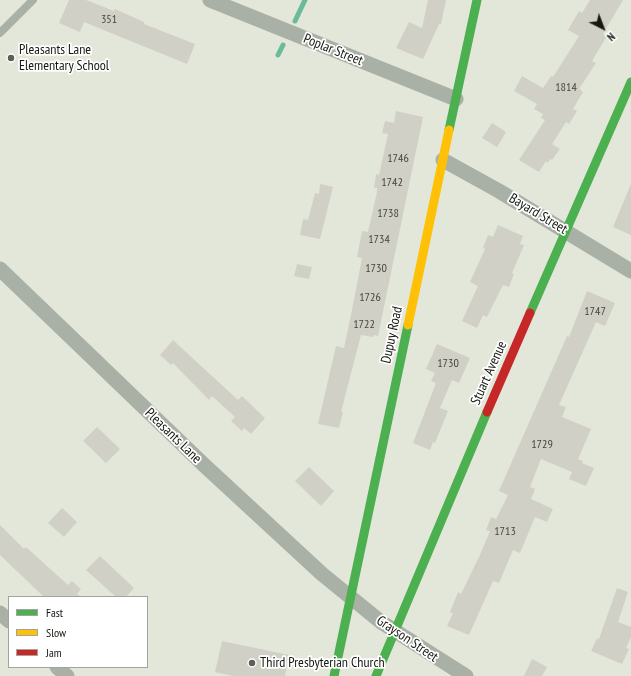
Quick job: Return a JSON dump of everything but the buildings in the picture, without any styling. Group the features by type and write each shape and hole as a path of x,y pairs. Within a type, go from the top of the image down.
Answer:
{"street":[{"name":"Poplar Street","path":"210,0 456,99"},
{"name":"Dupuy Road","path":"334,676 477,0"},
{"name":"Stuart Avenue","path":"376,676 631,82"},
{"name":"Bayard Street","path":"443,160 631,271"},
{"name":"Pleasants Lane","path":"0,269 204,465 350,598"},
{"name":"Grayson Street","path":"350,598 395,631 466,676"},
{"path":"0,613 8,620"},
{"path":"58,668 67,676"}],"lane":[{"path":"0,33 24,3 33,0"}],"waterway":[{"path":"295,21 305,0"},
{"path":"278,55 283,45"}],"traffic: fast":[{"path":"449,130 477,0"},
{"path":"530,313 631,82"},
{"path":"334,676 408,325"},
{"path":"376,676 487,412"}],"traffic: slow":[{"path":"408,325 449,130"}],"traffic: jam":[{"path":"487,412 530,313"}],"place":[{"name":"Pleasants Lane Elementary School","path":"11,58"},
{"name":"Third Presbyterian Church","path":"252,663"}]}
